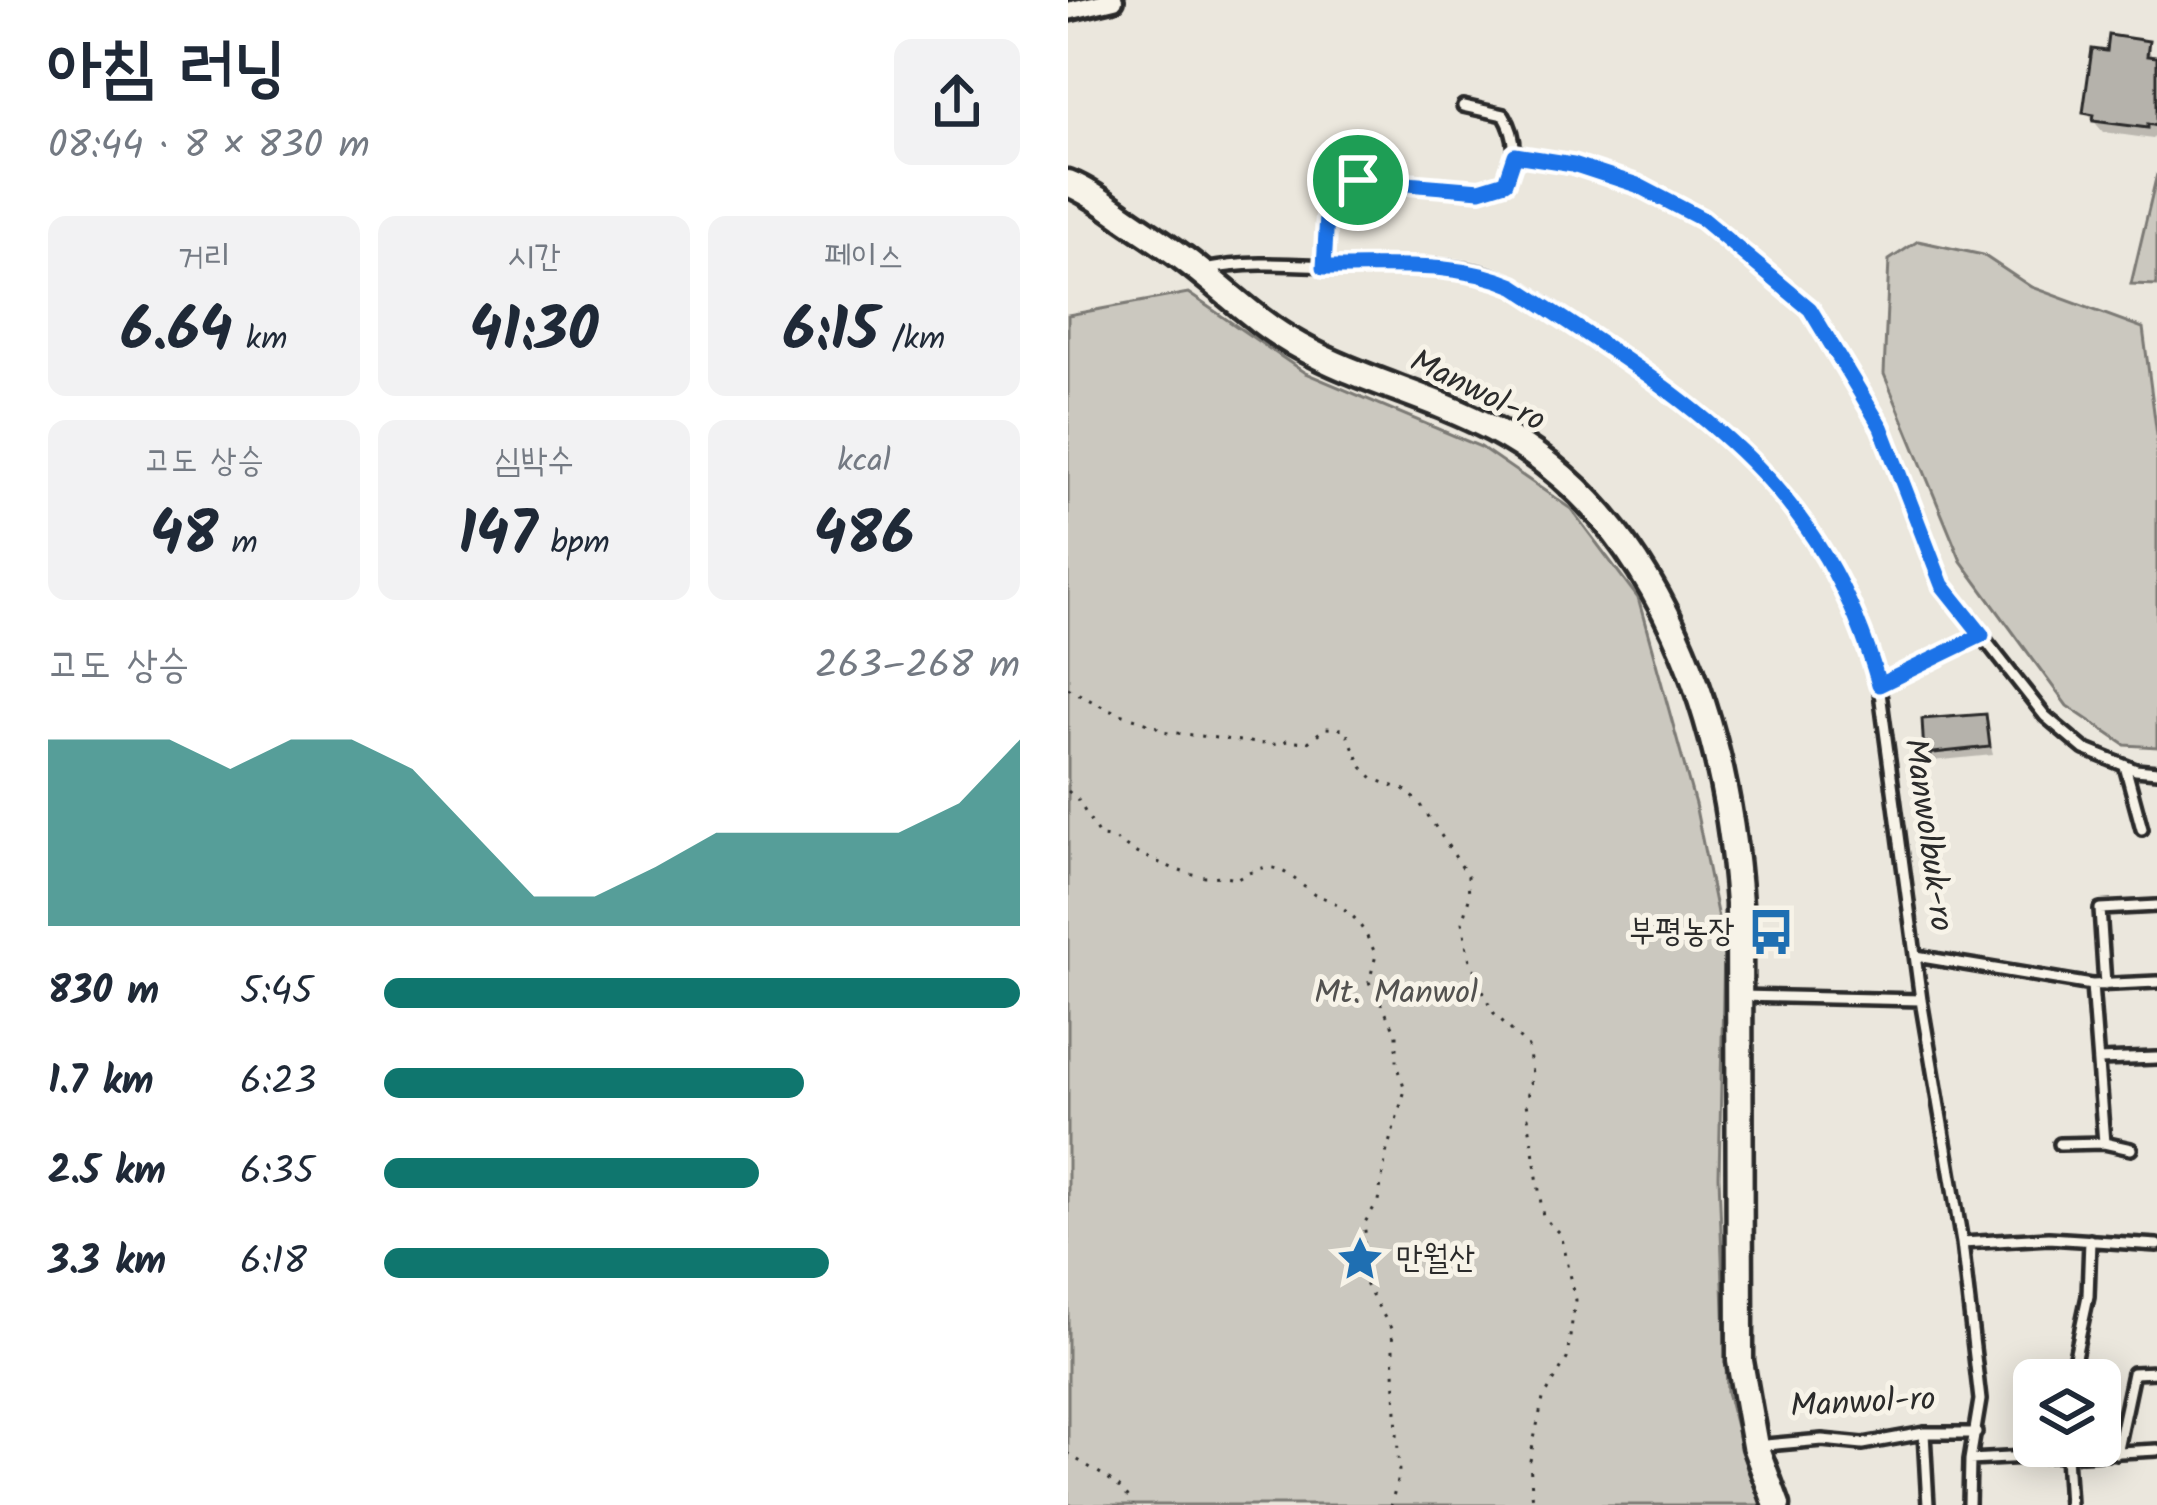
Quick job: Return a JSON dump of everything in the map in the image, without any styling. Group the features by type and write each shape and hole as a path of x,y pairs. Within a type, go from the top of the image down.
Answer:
{"street":[{"path":"1068,11 1114,0"},
{"name":"Manwol-ro","path":"1068,183 1300,346 1493,429 1554,469 1598,511 1637,562 1669,620 1724,782 1738,883 1740,1361 1755,1446 1777,1505"}],"lane":[{"path":"1324,267 1328,198 1338,186 1358,180 1480,190 1506,182 1515,155 1504,115 1463,106"},
{"path":"1515,155 1573,164 1637,185 1702,219 1810,309 1881,427 1942,585 2044,716 2084,749 2125,766 2157,772"},
{"name":"Manwolbuk-ro","path":"1198,271 1240,262 1458,268 1514,286 1698,410 1751,460 1828,556 1866,637 1879,685 1921,1000 1962,1243 1980,1400 1970,1460 1970,1505"},
{"path":"1879,685 1982,635"},
{"path":"2125,766 2142,829"},
{"path":"2105,985 2100,909 2157,906"},
{"path":"1916,956 2092,985 2157,982"},
{"path":"2092,985 2104,1143"},
{"path":"1739,996 1921,1000"},
{"path":"2098,1060 2157,1058"},
{"path":"2060,1144 2104,1143 2131,1149"},
{"path":"1962,1243 2049,1238 2157,1245"},
{"path":"2074,1359 2088,1296 2090,1240"},
{"path":"2121,1429 2133,1373 2157,1372"},
{"name":"Manwol-ro","path":"1755,1446 1822,1441 1863,1444 1924,1433 1976,1432"},
{"path":"1924,1433 1928,1505"},
{"path":"2121,1453 2157,1450"},
{"path":"1970,1460 2013,1457"},
{"path":"2062,1467 2069,1505"}],"path":[{"path":"1068,688 1161,731 1272,745 1307,742 1325,728 1345,729 1362,767 1373,779 1405,790 1419,802 1468,876 1469,898 1462,922 1468,955 1492,1011 1528,1048 1532,1074 1526,1103 1544,1217 1560,1234 1575,1300 1567,1358 1544,1399 1534,1439 1530,1461 1533,1505"},
{"path":"1068,791 1100,837 1114,837 1144,857 1196,876 1236,878 1251,870 1276,868 1298,877 1319,897 1358,915 1376,955 1369,982 1397,1034 1397,1063 1406,1090 1387,1150 1378,1201 1364,1224 1366,1238 1354,1265 1392,1330 1399,1473 1391,1505"},
{"path":"1068,1454 1131,1497 1133,1505"}],"green space":[{"path":"2157,174 2157,285 2131,284"},
{"path":"1918,241 1983,255 2031,287 2143,328 2157,435 2157,747 2125,745 2067,706 1961,561 1884,374 1889,260"},
{"name":"Mt. Manwol","path":"1188,293 1305,373 1481,447 1571,509 1638,598 1695,804 1724,948 1719,1176 1727,1392 1747,1469 1762,1505 1068,1505 1068,315"}],"building":[{"path":"2109,35 2149,41 2147,56 2157,57 2157,126 2093,121 2094,115 2083,113 2092,49 2107,51"},
{"path":"1986,714 1990,747 1924,754 1922,719"}],"place":[{"name":"부평농장","path":"1771,932"},
{"name":"만월산","path":"1360,1259"}],"route":[{"path":"1515,155 1573,164 1637,185 1702,219 1810,309 1829,336 1881,427 1942,585 1982,635 1879,685 1849,594 1828,556 1751,460 1698,410 1514,286 1487,274 1458,268 1324,267 1328,198 1338,186 1358,180 1480,190 1506,182 1515,155"}]}
